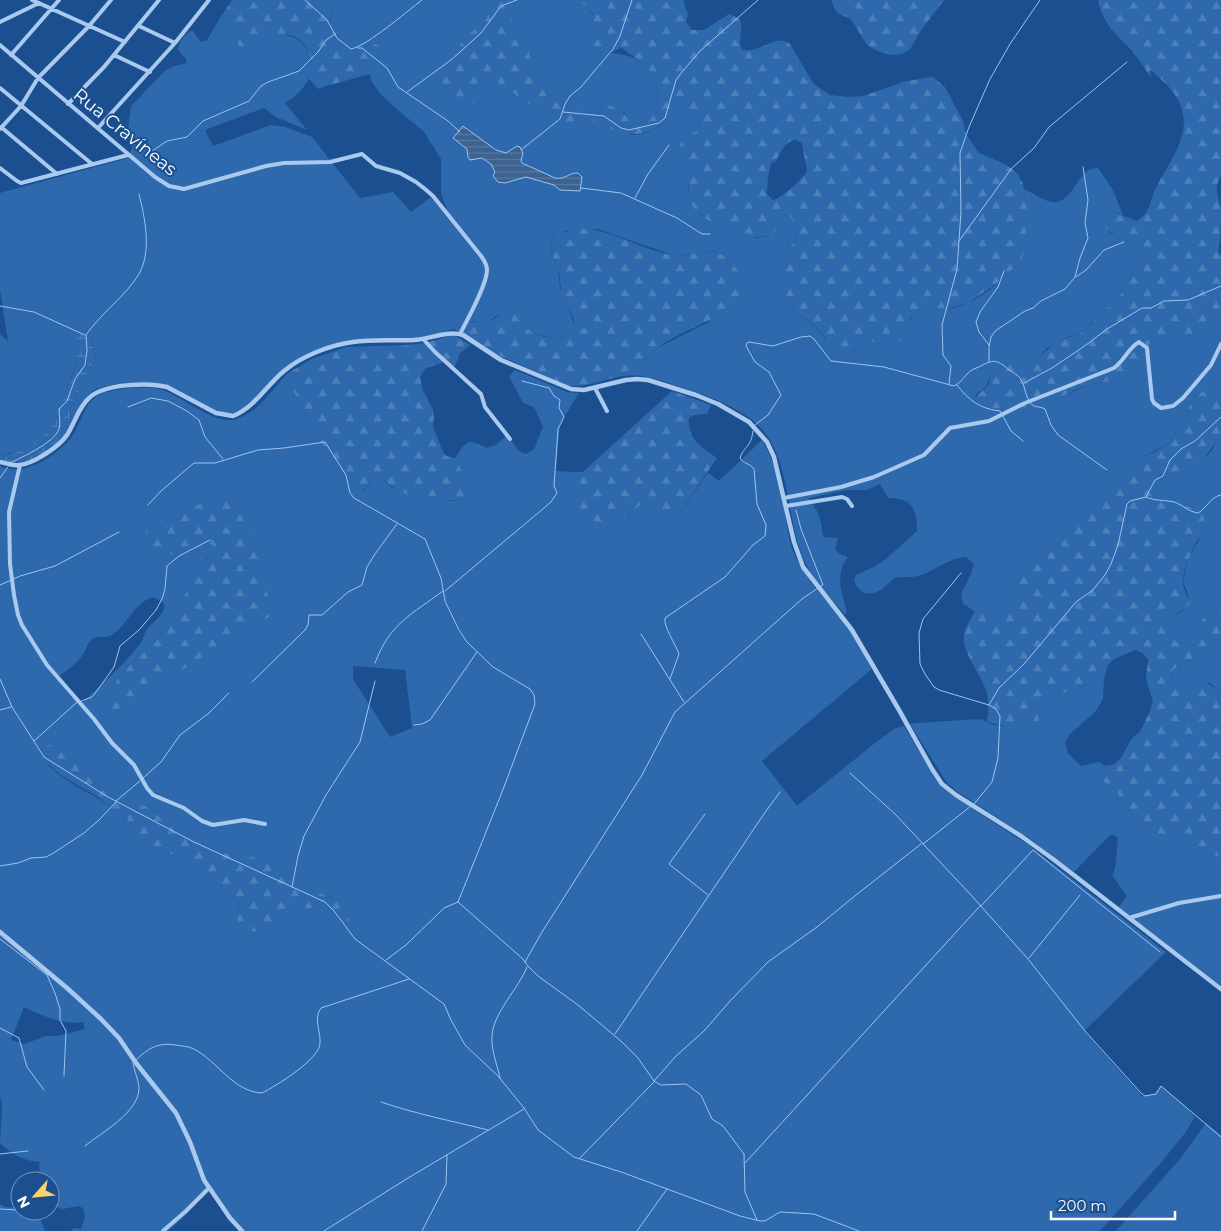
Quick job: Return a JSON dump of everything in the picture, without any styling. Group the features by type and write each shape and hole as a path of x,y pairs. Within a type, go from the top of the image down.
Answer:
{"street":[{"path":"32,0 125,42"},
{"path":"12,55 59,0"},
{"path":"57,174 0,128 21,106 38,78 89,26 111,0"},
{"path":"68,104 114,55 159,0"},
{"path":"98,128 150,72 209,0"},
{"path":"0,22 39,3"},
{"path":"139,26 175,43"},
{"name":"Rua Cravíneas","path":"0,45 164,184 176,189 189,188 266,166 284,163 330,162 359,154 365,156 380,168 400,173 416,182 433,196 481,256 486,265 487,274 478,299 460,334"},
{"path":"114,55 150,72"},
{"path":"0,88 92,164"},
{"path":"0,168 17,181 26,182 128,154"},
{"path":"0,462 20,465 44,454 63,441 82,407 88,399 97,393 134,385 159,385 167,387 216,413 232,416 251,405 284,371 307,357 328,348 354,342 424,340 449,334 460,334 501,360 570,389 584,390 632,380 648,380 696,395 734,412 749,422 768,442 774,457 796,552 803,567 852,630 942,784 1021,836 1221,989"},
{"path":"424,340 481,394 485,407 510,439"},
{"path":"784,498 841,487 899,467 924,455 950,428 989,421 1025,402 1114,368 1126,358 1133,346 1139,342 1147,348 1151,394 1154,403 1161,408 1173,406 1183,398 1208,369 1221,344"},
{"path":"595,388 607,411"},
{"path":"20,465 9,512 10,564 14,595 22,625 47,665 94,719 112,744 134,765 153,795 184,808 213,825 244,820 265,824"},
{"path":"786,506 842,497 848,499 852,506"},
{"path":"1129,918 1179,903 1221,896"},
{"path":"0,932 67,988 119,1038 136,1063 176,1113 209,1188 242,1231"},
{"path":"164,1231 209,1188"}],"green space":[{"path":"232,0 314,0 319,6 323,7 328,1 332,2 330,26 345,45 353,49 371,43 378,45 380,50 370,74 318,89 309,78 311,64 308,51 302,42 295,37 287,35 268,38 242,50 220,18"},
{"path":"314,0 559,0 568,7 584,4 594,16 587,37 599,52 616,53 634,58 648,67 657,83 659,110 647,122 636,125 619,109 597,106 596,109 603,121 626,133 638,135 660,126 671,113 683,111 696,114 699,121 698,130 690,134 688,193 700,215 725,230 756,238 772,235 781,218 787,214 789,215 795,225 795,239 781,258 780,264 786,284 783,290 787,300 792,308 816,328 826,340 853,351 866,341 880,344 907,334 910,320 918,313 928,309 958,307 988,291 1020,263 1027,204 1024,189 1045,200 1060,201 1066,197 1085,173 1091,169 1098,168 1113,190 1123,215 1108,210 1101,212 1109,232 1137,246 1140,257 1119,298 1081,333 1065,338 1047,348 1038,358 1026,362 1016,361 990,374 986,387 975,395 982,407 1024,407 1046,403 1089,385 1113,380 1145,351 1152,341 1210,330 1221,319 1221,394 1213,390 1204,390 1191,402 1184,421 1169,443 1134,462 1120,486 1069,522 1055,548 1022,567 1016,585 1025,597 1021,602 1010,610 990,615 977,613 963,604 961,594 974,564 966,557 947,562 918,576 894,578 874,593 868,594 858,588 854,581 856,575 876,566 917,531 916,517 912,506 903,500 888,498 880,484 867,490 847,490 809,498 819,516 823,537 838,538 835,549 839,554 848,557 840,576 841,590 847,611 845,615 820,586 809,570 801,553 780,463 764,432 751,419 728,405 678,386 641,376 641,365 651,351 709,322 735,267 726,257 713,251 675,256 598,229 564,231 553,238 550,244 551,254 558,269 560,288 575,326 574,332 569,335 546,337 535,333 530,331 513,313 497,316 485,323 471,321 457,325 454,329 423,337 344,341 310,354 284,368 255,400 244,409 230,414 216,411 163,384 139,382 106,386 96,389 82,402 66,433 71,417 70,409 96,357 92,341 75,348 77,362 75,368 58,412 47,432 30,447 0,456 0,334 8,341 0,290 0,193 128,158 132,148 128,128 131,106 165,71 186,63 186,59 178,50 183,38 192,30 201,42 207,40 220,18 242,50 269,37 286,35 302,43 308,53 311,64 310,76 305,85 298,94 285,103 307,130 276,117 264,108 205,130 213,146 271,125 285,127 312,137 360,198 393,192 411,212 431,197 447,216 448,213 441,193 441,159 424,132 392,105 378,91 371,80 370,74 376,59 371,43 352,49 345,45 330,26 332,2 323,7 319,6"},
{"path":"479,0 507,0 514,28 519,39 528,48 532,66 542,85 547,92 557,99 590,112 595,117 592,126 588,128 577,122 566,125 555,122 496,81 486,81 470,88 469,94 474,104 466,109 456,105 448,98 436,79 438,72 468,35 486,20 488,14"},
{"path":"559,0 683,0 688,14 686,22 692,30 704,30 729,14 740,19 742,50 753,50 777,41 790,44 814,84 830,95 863,96 906,81 933,77 945,87 963,121 966,134 979,153 1005,164 1017,173 1023,184 1027,204 1026,246 1020,263 996,284 968,303 947,309 933,308 911,317 905,339 887,346 866,341 845,356 836,357 824,343 826,339 822,332 792,308 783,290 786,284 780,264 781,258 795,239 796,233 795,225 789,215 787,214 781,218 772,236 745,237 731,233 697,212 688,195 689,188 680,146 682,138 698,130 699,121 696,114 683,111 671,113 660,126 644,133 625,134 609,128 603,122 596,109 597,106 607,105 619,108 634,124 638,125 647,122 659,110 655,77 647,67 621,47 612,52 604,53 588,44 587,37 594,15 584,4 568,7","holes":["796,140 802,143 807,171 792,188 773,200 767,194 771,163 775,162 788,143"]},
{"path":"831,0 944,0 922,29 910,49 902,54 891,55 867,45 851,19 837,13"},
{"path":"1098,0 1221,0 1221,176 1218,181 1217,190 1221,211 1218,252 1221,255 1221,319 1210,329 1202,333 1152,341 1134,368 1118,379 1083,387 1038,405 1020,408 999,408 973,405 971,400 985,389 989,383 990,374 997,364 1016,361 1026,362 1038,358 1056,342 1081,333 1119,298 1140,257 1137,247 1110,232 1097,219 1101,212 1108,210 1137,221 1142,217 1148,209 1154,191 1171,161 1182,136 1184,124 1177,98 1167,85 1150,70 1151,79 1136,55 1107,23"},
{"path":"581,228 617,236 649,249 677,256 709,251 721,254 737,270 741,287 739,299 736,305 730,309 655,349 642,364 641,376 623,376 578,386 569,386 500,356 454,329 462,322 487,322 509,311 515,314 529,330 545,337 569,335 574,332 574,319 563,296 551,243 557,234"},
{"path":"85,329 89,332 96,357 70,409 70,426 64,436 49,450 29,460 9,462 0,459 0,456 27,448 36,442 49,427 77,362 74,338 79,331"},
{"path":"454,335 470,345 459,354 452,370 445,362 426,368 420,377 422,388 433,410 433,427 443,452 446,456 455,458 469,490 474,491 475,497 446,501 422,499 399,491 376,474 362,492 312,432 304,409 284,377 312,359 346,347 408,345"},
{"path":"515,370 567,392 579,393 560,424 556,471 572,472 582,521 600,533 645,502 673,524 708,473 719,481 762,440 776,472 793,552 813,585 851,631 872,669 762,761 797,806 880,739 896,728 904,726 934,777 942,787 1030,846 1166,952 1084,1031 1142,1096 1154,1094 1161,1086 1183,1104 1195,1117 1185,1133 1159,1165 1100,1231 240,1231 209,1188 186,1215 168,1231 70,1231 74,1228 81,1229 85,1216 83,1208 78,1206 60,1208 60,1171 40,1171 40,1162 18,1156 0,1143 2,1112 0,1097 0,466 9,469 19,469 29,467 48,458 70,439 92,400 106,392 120,389 157,388 212,416 231,420 243,416 257,407 284,377 304,409 312,432 363,492 376,474 391,487 431,500 452,501 474,496 463,480 455,458 462,447 468,442 487,448 496,445 507,435 519,451 526,454 534,449 543,427 534,407 523,403 509,376","holes":["229,493 272,615 118,677 161,635 190,586 197,559 215,554 217,548 208,543 198,546","153,597 164,603 162,614 148,628 141,643 133,653 81,704 58,677 80,659 92,639 108,637 116,632 140,604","353,666 405,670 412,728 390,737 353,679","44,746 75,761 94,783 107,793 133,806 142,805 151,808 177,832 203,841 218,854 229,852 254,857 281,869 314,891 340,901 349,922 343,924 331,911 323,907 297,910 258,932 237,919 240,907 238,901 197,867 177,855 160,852 148,843 134,843 130,825 123,815 72,784 54,770 40,752","24,1007 60,1021 83,1022 85,1029 58,1036 46,1036 24,1044 11,1040"]},
{"path":"1204,390 1213,390 1221,394 1221,432 1219,437 1208,454 1198,464 1189,470 1159,475 1151,483 1149,491 1160,500 1190,507 1201,512 1205,526 1205,530 1193,549 1183,578 1184,588 1190,604 1176,614 1171,621 1170,630 1173,637 1179,643 1185,641 1193,634 1208,614 1221,608 1221,643 1209,652 1181,664 1171,673 1175,685 1180,689 1205,683 1221,693 1221,858 1193,844 1154,832 1136,823 1131,811 1114,788 1103,781 1106,766 1114,764 1121,758 1132,738 1140,732 1150,711 1153,701 1146,679 1148,659 1142,653 1135,650 1114,659 1089,684 1076,690 1049,696 1037,705 1039,721 1029,728 1020,728 1001,726 987,721 988,698 986,690 964,642 968,623 975,611 988,615 1002,613 1015,607 1025,597 1016,585 1014,576 1022,567 1055,548 1069,522 1120,486 1134,462 1169,443 1184,421 1191,402"},
{"path":"672,391 711,405 707,414 694,415 689,418 689,425 690,432 697,442 717,458 673,524 645,502 600,533 582,522 572,472 583,472"},
{"path":"1221,432 1221,608 1208,614 1193,634 1180,643 1170,631 1170,623 1174,616 1184,609 1189,597 1183,582 1188,559 1205,529 1194,507 1175,505 1157,499 1149,491 1150,485 1159,475 1186,469 1195,464 1212,451"},
{"path":"229,492 256,543 272,615 110,714 109,710 118,677 161,635 190,586 197,559 215,554 217,548 208,543 175,554 159,554 144,545 147,526"},
{"path":"1221,643 1221,693 1210,683 1180,689 1175,685 1171,673 1176,668 1209,652"},
{"path":"1108,665 1104,679 1103,699 1095,712 1069,735 1065,743 1068,753 1081,766 1099,762 1106,766 1104,781 1114,788 1131,811 1136,823 1154,832 1193,844 1221,858 1221,986 1119,907 1127,896 1112,875 1115,869 1118,838 1110,835 1074,872 1033,841 947,783 910,724 981,719 994,725 1020,728 1039,721 1037,705 1049,696 1076,690 1089,684"},
{"path":"52,745 75,761 94,783 107,793 133,805 151,808 177,831 203,841 218,854 229,852 254,857 281,869 314,891 340,901 347,910 349,922 343,924 331,911 323,907 297,910 258,932 242,929 237,919 240,907 238,901 197,867 177,855 160,852 148,843 134,843 127,819 98,797 62,776 45,761 40,752 44,746"},
{"path":"1206,1123 1221,1135 1221,1231 1116,1231 1180,1159"},
{"path":"0,1204 10,1207 10,1221 41,1221 45,1231 0,1231"}],"shaded area":[{"path":"463,126 496,150 506,153 517,146 520,147 523,153 522,163 555,178 578,173 582,177 580,191 560,190 554,185 526,177 505,183 498,182 493,176 495,172 491,164 482,158 470,160 467,149 453,138"}],"waterway":[{"path":"305,0 327,20 337,38 351,49 367,42 422,0"},
{"path":"407,92 451,60 481,33 501,6 517,0"},
{"path":"521,150 560,119 570,96 581,87 613,49 620,36 632,0"},
{"path":"563,112 604,116 621,128 629,130 659,123 665,118 676,80 682,72 700,51 758,0"},
{"path":"949,384 951,366 943,355 942,325 957,269 961,212 960,153 990,79 1010,44 1040,0"},
{"path":"147,158 152,151 167,141 187,137 203,121 249,101 261,86 299,71 318,52 326,40 335,34"},
{"path":"358,48 362,48 387,68 398,87 448,121 460,132"},
{"path":"959,241 1011,169 1034,148 1049,127 1127,62"},
{"path":"635,198 648,174 669,145"},
{"path":"989,362 989,347 991,337 995,331 1041,301 1065,289 1075,277 1088,238 1085,223 1088,200 1083,167"},
{"path":"581,188 621,193 677,218 702,234 710,234"},
{"path":"10,463 37,449 56,434 60,427 59,409 67,401 75,379 85,365 86,335 139,274 143,265 146,245 145,224 139,194"},
{"path":"1076,277 1086,270 1104,250 1124,242"},
{"path":"989,345 979,332 976,322 980,312 998,287 1004,271"},
{"path":"1024,383 1052,368 1107,329 1142,308 1151,308 1164,301 1188,300 1221,286"},
{"path":"0,306 34,312 85,335"},
{"path":"755,425 768,415 781,395 769,372 755,362 746,346 747,343 773,346 810,336 831,361 884,367 954,386 974,369 988,362 995,361 1020,378 1029,401 1034,406 1045,409 1051,425 1058,435 1107,470"},
{"path":"445,591 551,502 557,493 554,486 558,429 564,417 559,408 560,400 554,396 549,388 522,381"},
{"path":"957,385 966,396 976,403 1000,411 1011,431 1023,441"},
{"path":"128,407 151,398 168,401 187,411 199,420 205,437 223,459"},
{"path":"989,705 999,688 1024,664 1076,602 1093,590 1105,575 1118,545 1127,504 1130,501 1146,497 1155,480 1163,476 1170,460 1181,449 1195,441 1221,417"},
{"path":"670,679 679,654 668,631 665,618 725,577 753,545 765,536 766,525 757,504 754,469 740,458 751,441 753,431"},
{"path":"148,505 161,491 194,463 215,463 258,450 325,442 346,475 350,493 354,498 425,539 441,578 445,601 459,630 467,642 493,667 530,689 534,695 535,704 458,902"},
{"path":"0,478 8,467"},
{"path":"1146,497 1174,502 1198,513 1214,498 1221,495"},
{"path":"796,510 801,529 823,585 821,586"},
{"path":"252,682 305,630 308,625 309,615 322,615 348,592 362,585 367,567 397,524"},
{"path":"0,585 20,576 55,566 119,532"},
{"path":"34,741 76,703 92,697 99,688 114,667 120,646 139,630 156,610 165,589 167,566 179,556 210,540"},
{"path":"961,573 923,619 919,633 920,664 934,687 989,705 996,709 1000,716 998,758 992,782 974,804"},
{"path":"525,962 542,932 642,775 675,712 802,599 818,588"},
{"path":"375,663 387,638 395,629 411,614 443,591"},
{"path":"641,634 684,702"},
{"path":"414,725 430,720 477,652"},
{"path":"0,679 12,707 44,757 108,797 194,842 325,902 355,939 444,1004 465,1045 498,1076 524,1108 538,1130 574,1157 624,1173 740,1216 765,1221 780,1212 814,1214 859,1231"},
{"path":"292,887 304,836 326,795 360,742 375,681"},
{"path":"143,778 161,762 180,735 209,713 229,693"},
{"path":"0,710 11,707"},
{"path":"850,773 895,814 971,895 1028,959 1085,1031 1141,1093 1145,1096 1156,1094 1161,1086 1221,1137"},
{"path":"116,801 140,781"},
{"path":"615,1034 780,792"},
{"path":"0,866 18,863 31,858 46,857 52,854 84,833 116,802"},
{"path":"923,844 971,806"},
{"path":"705,814 669,864 708,895"},
{"path":"654,1081 676,1056 704,1031 768,962 817,927 921,844"},
{"path":"981,906 1033,850 1160,952"},
{"path":"1029,958 1080,895"},
{"path":"458,902 523,959 538,976 578,1005 622,1042 638,1058 654,1081 661,1085 686,1084 701,1095 712,1119 723,1126 744,1154 745,1192 757,1220"},
{"path":"386,960 406,945 444,908 458,902"},
{"path":"745,1163 980,906"},
{"path":"0,939 47,975 60,1009 60,1020 66,1031 64,1076"},
{"path":"500,1078 492,1046 493,1027 527,967"},
{"path":"136,1060 144,1053 158,1046 169,1044 189,1047 202,1054 234,1082 252,1091 262,1093 296,1071 313,1057 320,1043 318,1016 321,1008 409,979"},
{"path":"0,1028 19,1038 27,1067 44,1090"},
{"path":"85,1146 118,1121 133,1106 139,1089 133,1063"},
{"path":"580,1158 654,1082"},
{"path":"381,1102 488,1130"},
{"path":"324,1231 408,1178 524,1109"},
{"path":"0,1154 28,1151"},
{"path":"422,1231 446,1184 447,1155"},
{"path":"637,1231 667,1189"},
{"path":"0,1209 10,1210"}]}
